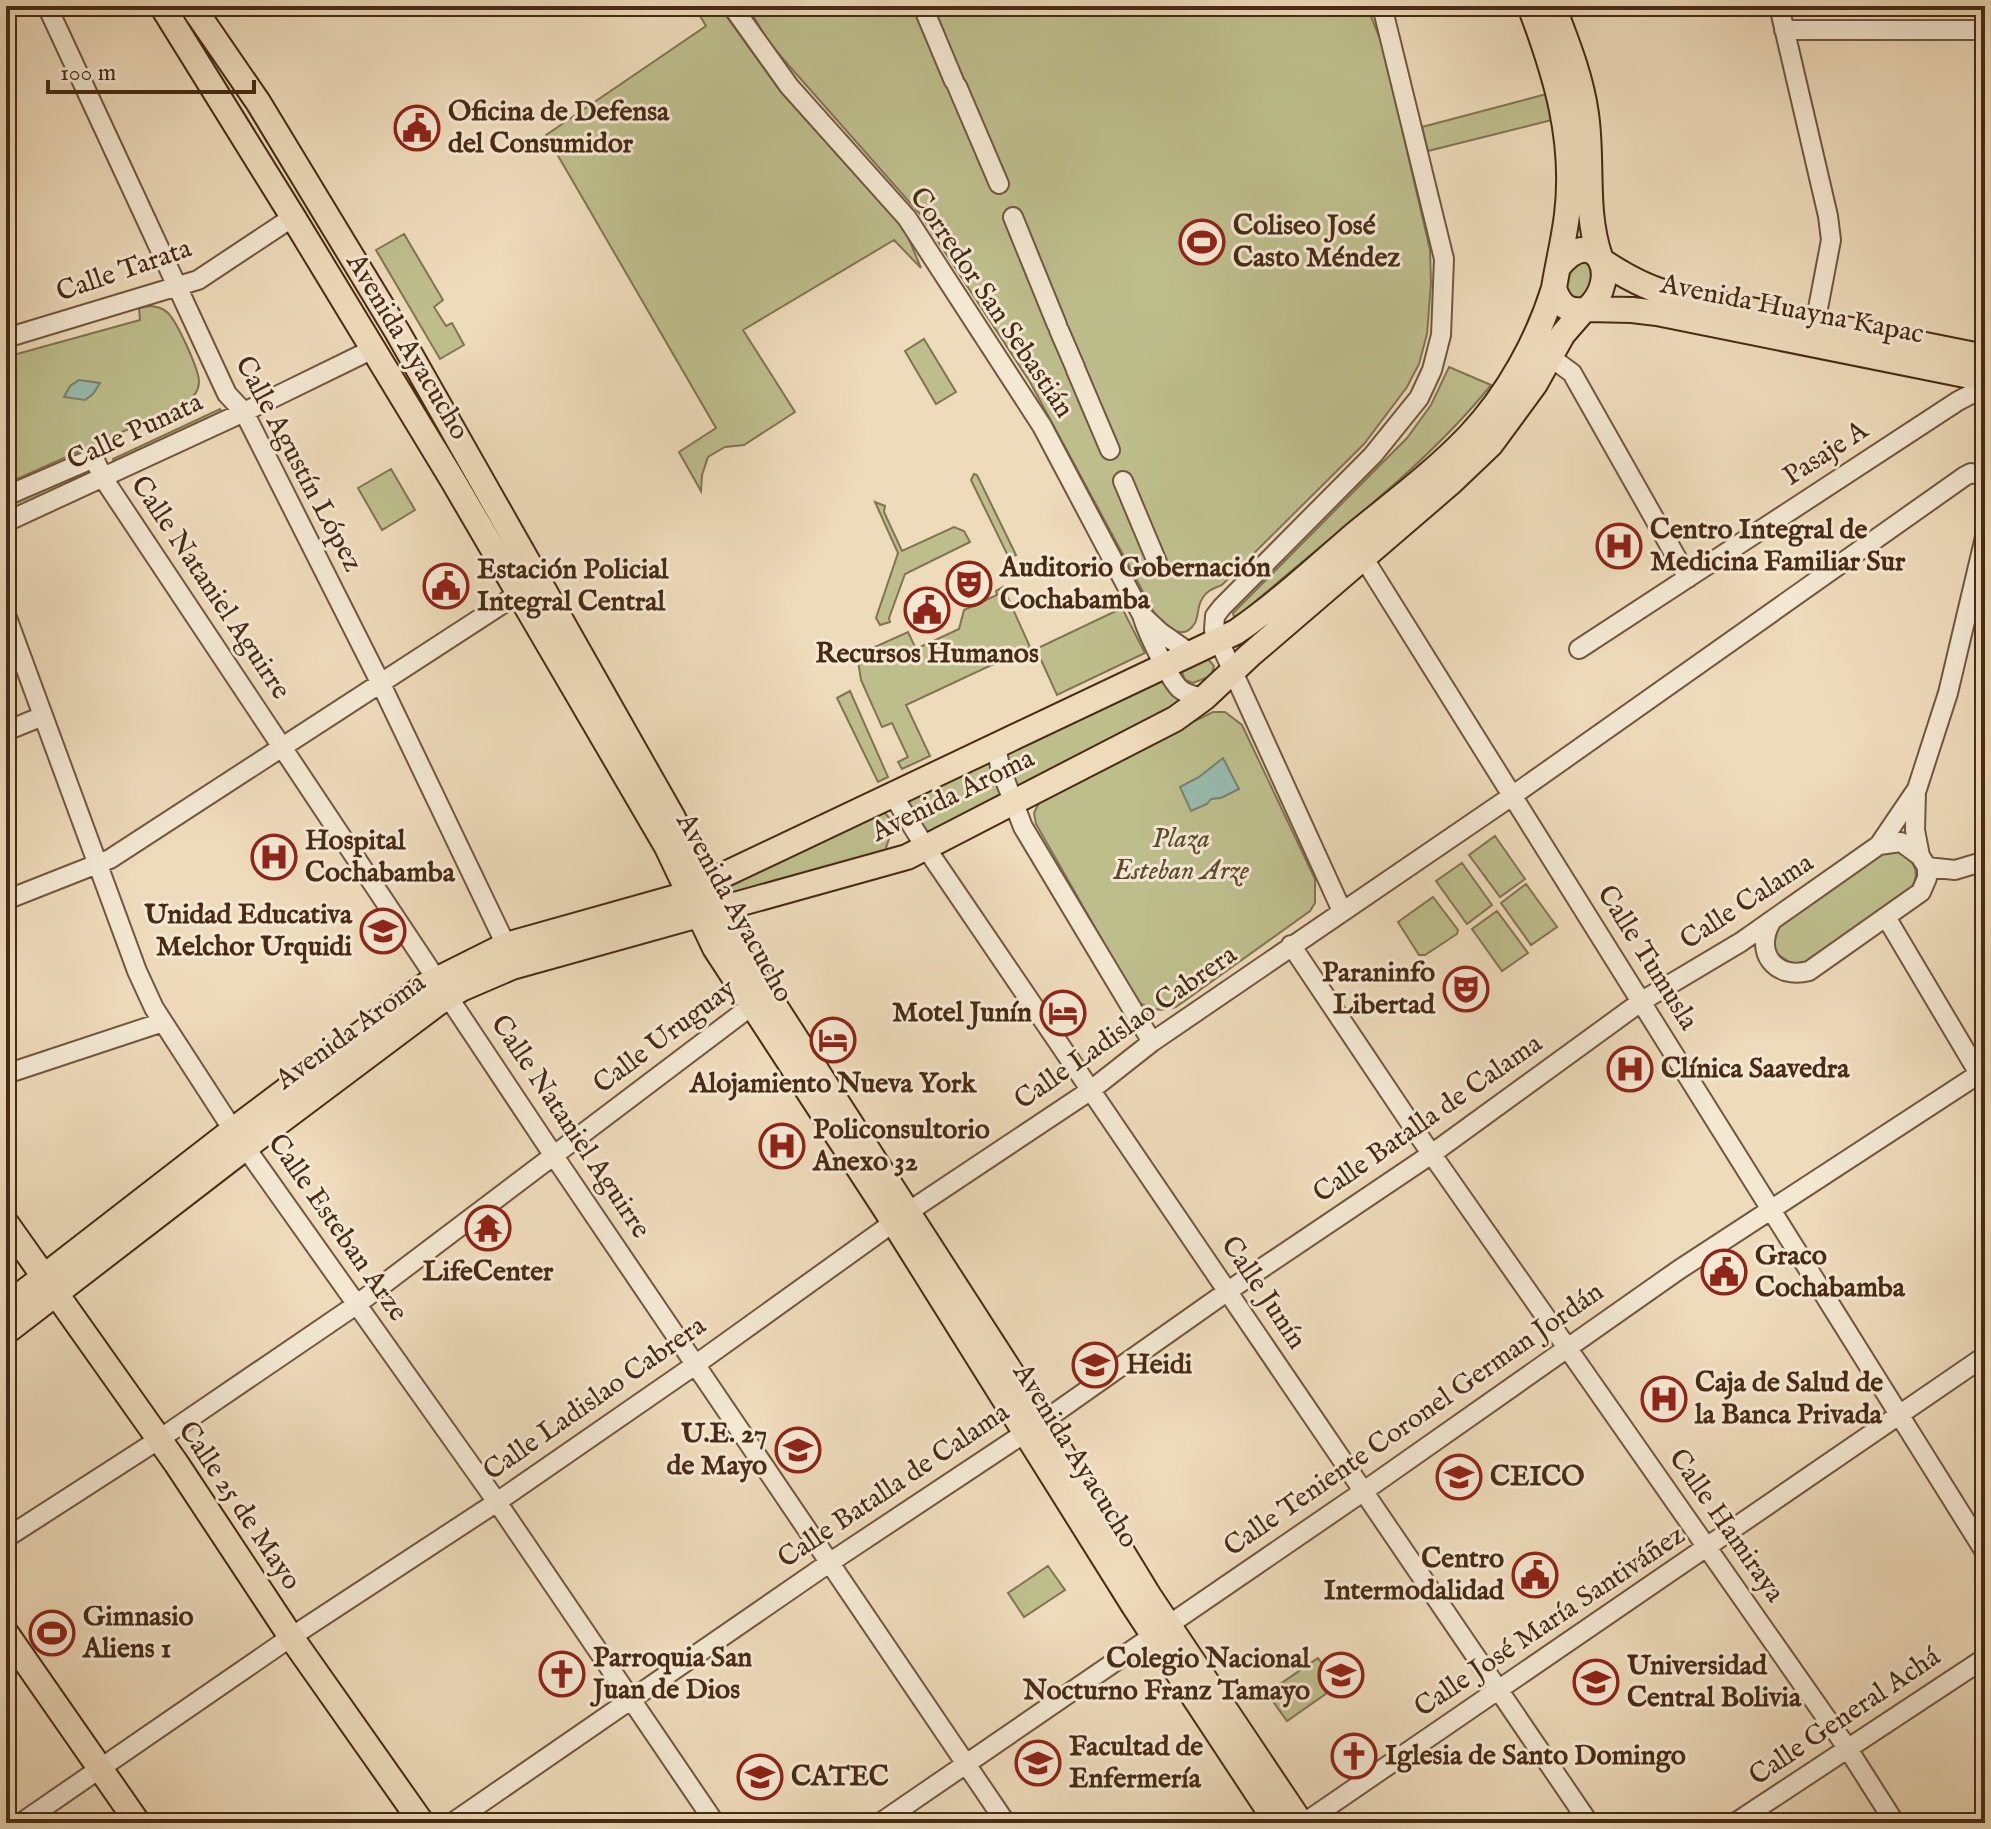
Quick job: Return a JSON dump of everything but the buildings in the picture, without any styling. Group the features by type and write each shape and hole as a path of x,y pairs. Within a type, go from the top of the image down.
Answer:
{"main road":[{"name":"Avenida Ayacucho","path":"162,6 373,349 528,587"},
{"name":"Avenida Ayacucho","path":"192,6 258,102 319,200 667,847 740,952 760,1000 1034,1426 1277,1823"},
{"name":"Avenida Aroma","path":"6,1332 49,1286 240,1138 443,987 506,945 672,899 1236,632 1272,605 1471,434 1520,365 1546,313 1568,212 1565,113 1552,64 1530,6"},
{"path":"1553,6 1578,76 1586,114 1590,217 1601,259 1605,276 1602,290 1585,310 1563,306 1557,299 1556,277 1570,254 1590,250 1601,259"},
{"name":"Avenida Huayna Kapac","path":"1601,259 1647,288 1985,357"},
{"name":"Avenida Aroma","path":"443,987 883,866 926,848 1175,719 1204,698 1491,444 1521,406 1549,356 1585,310"},
{"name":"Avenida Huayna Kapac","path":"1585,310 1657,313 1985,379"},
{"name":"Calle 25 de Mayo","path":"6,1223 422,1823"},
{"name":"Avenida Aroma","path":"6,1306 49,1286"},
{"name":"Avenida Ayacucho","path":"1160,1630 1303,1823"},
{"path":"6,1633 138,1823"}],"street":[{"name":"Calle Agustín López","path":"47,6 227,394 244,412 380,682 506,945"},
{"name":"Corredor San Sebastián","path":"732,6 789,86 907,218 1042,426 1142,615 1146,633 1180,689 1204,698"},
{"path":"1342,911 1214,630 1215,616 1222,607 1373,455 1419,398 1432,370 1441,335 1444,259 1382,6"},
{"path":"1779,6 1830,228 1827,267 1815,324"},
{"path":"923,7 1157,562"},
{"path":"1784,30 1985,30"},
{"name":"Calle Tarata","path":"6,338 177,289 198,280 293,217"},
{"name":"Calle Punata","path":"6,522 373,349"},
{"path":"1549,356 1572,373 1688,578"},
{"name":"Pasaje A","path":"1579,649 1958,401 1985,387"},
{"name":"Calle Punata","path":"6,496 94,458"},
{"name":"Calle Nataniel Aguirre","path":"94,458 103,478 554,1156 1006,1823"},
{"name":"Calle Ladislao Cabrera","path":"21,1823 695,1365 901,1218 1091,1090 1152,1042 1512,796 1965,476 1971,473 1985,476"},
{"path":"1771,922 1763,943 1767,955 1781,970 1796,975 1809,971 1921,892 1927,878 1915,830 1917,789 1948,693 1985,537"},
{"name":"Calle Tumusla","path":"1363,557 1985,1552"},
{"path":"6,900 99,864 528,587"},
{"name":"Calle Esteban Arze","path":"6,615 137,971 163,1022 356,1305 497,1502 715,1823"},
{"name":"Corredor San Sebastián","path":"1142,615 1190,653"},
{"path":"6,731 43,716"},
{"path":"996,745 1000,767 1023,827 1152,1042"},
{"path":"1879,845 1917,789"},
{"name":"Calle Junín","path":"892,794 1589,1823"},
{"path":"1879,845 1901,842 1923,862 1955,870 1985,861"},
{"name":"Calle Calama","path":"1642,1001 1771,922 1879,845"},
{"path":"1886,917 1983,1076"},
{"name":"Calle Hamiraya","path":"1291,945 1567,1349 1848,1749 1895,1823"},
{"name":"Calle Uruguay","path":"6,1538 158,1440 356,1305 760,1000"},
{"name":"Calle Batalla de Calama","path":"452,1823 1433,1153 1642,1001"},
{"path":"6,1074 163,1022"},
{"name":"Calle Teniente Coronel German Jordán","path":"880,1823 1364,1491 1680,1269 1983,1076"},
{"name":"Calle José María Santiváñez","path":"1303,1823 1985,1356"},
{"name":"Calle General Achá","path":"1735,1823 1985,1658"}],"green space":[{"path":"694,6 719,6 781,92 905,230 921,268 894,240 743,330 795,412 744,445 725,447 708,457 701,491 679,452 716,428 546,135 706,26"},
{"path":"747,6 1367,6 1383,47 1430,250 1427,334 1419,364 1407,387 1364,444 1222,585 1206,594 1190,629 1185,632 1174,630 1155,614 1030,382 920,214 769,42"},
{"path":"1554,92 1560,118 1428,151 1422,127"},
{"path":"404,234 443,300 434,307 446,326 452,323 464,345 440,359 376,250"},
{"path":"1576,261 1591,263 1595,278 1581,301 1565,294 1568,273"},
{"path":"151,306 168,313 187,346 199,382 193,396 187,403 6,484 6,357 140,320 139,308"},
{"path":"924,339 956,392 936,404 905,351"},
{"path":"1449,367 1491,385 1404,476 1234,617 1233,613 1407,438 1431,405"},
{"path":"220,409 222,413 114,462 113,459"},
{"path":"391,469 415,510 382,530 358,488"},
{"path":"87,471 89,475 6,512 6,507"},
{"path":"974,474 1016,555 1009,558 971,480"},
{"path":"875,502 885,506 884,512 902,551 954,527 964,531 970,542 905,574 890,622 880,625 876,618 898,553"},
{"path":"1003,587 1030,647 906,705 930,756 902,769 898,762 908,757 892,723 882,727 861,680 858,661 868,650 908,632 916,649 959,629 964,610 997,595 996,591"},
{"path":"1122,608 1145,653 1057,695 1036,649"},
{"path":"1207,658 1214,666 1211,676 1193,683 1185,680 1183,666"},
{"path":"1162,676 1168,689 1183,700 1168,713 1016,785 1005,764 1006,752"},
{"path":"850,691 888,777 878,782 837,698"},
{"name":"Plaza Esteban Arze","path":"1213,712 1225,712 1242,725 1315,879 1315,903 1310,911 1176,1007 1156,1009 1137,1001 1036,824 1034,813 1043,795"},
{"path":"989,758 1002,795 926,834 907,804 908,799"},
{"path":"883,811 894,823 885,851 730,894 725,884"},
{"path":"1495,836 1525,879 1500,897 1469,855"},
{"path":"1902,850 1916,874 1909,891 1809,961 1792,964 1776,953 1774,943 1779,926 1885,852"},
{"path":"1462,863 1492,905 1467,924 1436,881"},
{"path":"1526,884 1557,927 1531,945 1501,903"},
{"path":"1433,897 1458,930 1457,934 1425,955 1419,955 1398,922"},
{"path":"1497,911 1528,953 1502,971 1472,929"},
{"path":"1048,1566 1065,1590 1024,1617 1008,1593"},
{"path":"1318,1658 1337,1686 1287,1721 1267,1693"}],"water":[{"path":"79,380 100,383 85,400 64,397 70,386"},
{"path":"1223,758 1239,789 1221,798 1211,799 1191,811 1180,787"}],"place":[{"name":"Oficina de Defensa del Consumidor","path":"417,128"},
{"name":"Coliseo José Casto Méndez","path":"1202,242"},
{"name":"Centro Integral de Medicina Familiar Sur","path":"1619,546"},
{"name":"Auditorio Gobernación Cochabamba","path":"969,584"},
{"name":"Estación Policial Integral Central","path":"446,586"},
{"name":"Recursos Humanos","path":"927,610"},
{"name":"Hospital Cochabamba","path":"274,857"},
{"name":"Unidad Educativa Melchor Urquidi","path":"383,931"},
{"name":"Paraninfo Libertad","path":"1466,989"},
{"name":"Motel Junín","path":"1063,1013"},
{"name":"Alojamiento Nueva York","path":"833,1040"},
{"name":"Clínica Saavedra","path":"1630,1069"},
{"name":"Policonsultorio Anexo 32","path":"782,1146"},
{"name":"LifeCenter","path":"488,1228"},
{"name":"Graco Cochabamba","path":"1724,1272"},
{"name":"Heidi","path":"1095,1365"},
{"name":"Caja de Salud de la Banca Privada","path":"1664,1399"},
{"name":"U.E. 27 de Mayo","path":"798,1450"},
{"name":"CEICO","path":"1459,1477"},
{"name":"Centro Intermodalidad","path":"1535,1575"},
{"name":"Gimnasio Aliens 1","path":"52,1633"},
{"name":"Parroquia San Juan de Dios","path":"562,1674"},
{"name":"Colegio Nacional Nocturno Franz Tamayo","path":"1341,1675"},
{"name":"Universidad Central Bolivia","path":"1596,1682"},
{"name":"Iglesia de Santo Domingo","path":"1354,1756"},
{"name":"Facultad de Enfermería","path":"1038,1763"},
{"name":"CATEC","path":"760,1777"}]}
